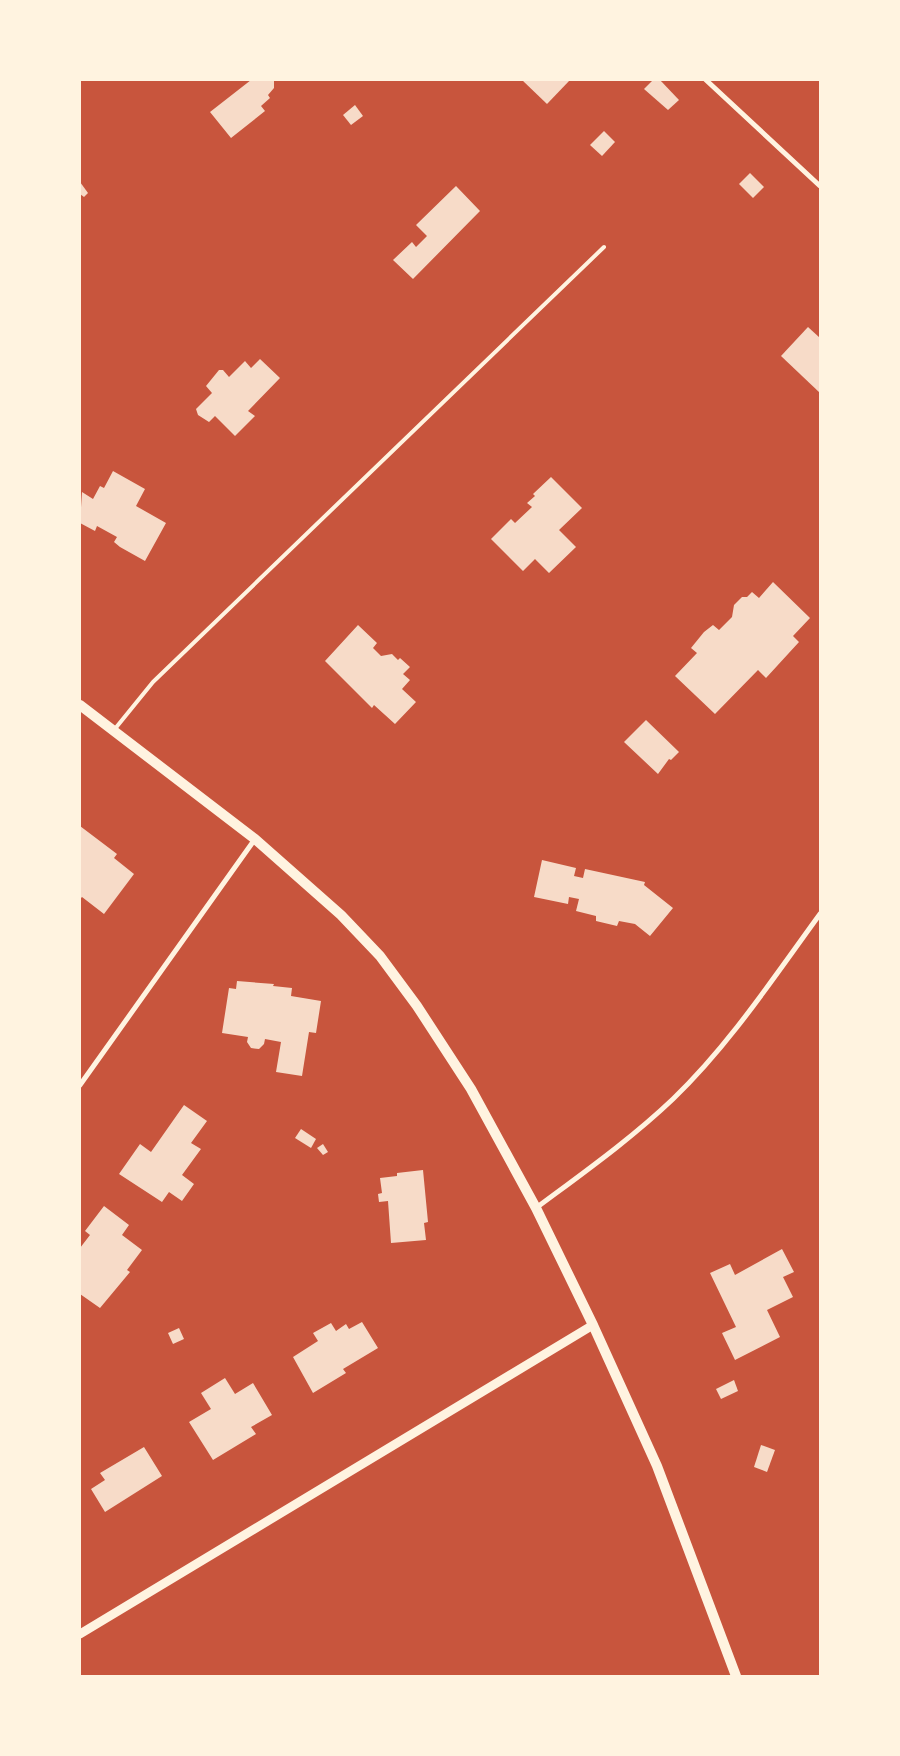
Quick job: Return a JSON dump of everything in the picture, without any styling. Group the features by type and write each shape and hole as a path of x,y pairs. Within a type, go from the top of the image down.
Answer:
{"main road":[{"path":"80,704 255,839 341,915 380,956 417,1006 471,1089 536,1208 593,1325 657,1466 736,1676"}],"street":[{"path":"706,80 820,186"},
{"path":"80,1084 255,839"},
{"path":"536,1208 627,1140 674,1098 717,1052 820,914"},
{"path":"80,1634 593,1325"}],"lane":[{"path":"114,730 153,682 604,247"}],"building":[{"path":"251,80 274,80 274,88 268,95 270,98 261,106 265,111 231,138 210,112"},
{"path":"522,80 570,80 547,104"},
{"path":"653,80 660,80 679,100 668,110 644,89"},
{"path":"355,105 363,116 351,125 343,115"},
{"path":"604,131 615,142 602,156 590,145"},
{"path":"750,173 764,187 753,198 739,184"},
{"path":"80,182 88,193 84,197 80,194"},
{"path":"456,186 480,211 413,279 393,260 412,242 416,247 427,236 416,225"},
{"path":"808,327 820,338 820,393 781,356"},
{"path":"260,359 280,378 248,411 255,416 235,436 215,416 209,422 198,415 196,409 212,393 206,386 219,370 223,370 229,377 245,361 251,368"},
{"path":"113,471 145,489 136,506 166,523 145,561 114,542 117,537 97,526 95,531 80,523 82,492 93,499 100,486 104,488"},
{"path":"551,477 582,508 559,530 576,547 549,573 535,559 523,571 491,539 511,519 515,523 532,507 527,503 535,496 533,494"},
{"path":"773,582 810,618 793,636 799,642 766,678 758,670 715,714 675,676 697,653 691,648 704,632 713,625 719,630 732,617 734,605 742,597 747,597 752,592 759,598"},
{"path":"358,625 377,643 373,648 381,656 392,654 410,667 403,674 410,680 402,689 416,702 395,724 374,705 372,708 325,661"},
{"path":"646,720 679,752 671,760 669,759 658,774 624,742"},
{"path":"80,826 117,854 114,858 134,874 104,914 82,897 80,899"},
{"path":"542,860 576,868 574,876 583,878 585,869 645,882 644,885 673,908 650,936 635,924 619,921 617,926 596,921 596,916 576,911 579,899 569,897 568,904 534,897"},
{"path":"237,981 274,984 273,986 292,988 291,996 321,1001 316,1033 309,1032 302,1076 276,1072 281,1042 265,1039 264,1044 259,1049 251,1048 247,1042 248,1037 222,1033 229,988 236,989"},
{"path":"184,1105 207,1121 191,1143 201,1149 182,1175 194,1184 182,1201 169,1192 162,1202 119,1174 140,1144 151,1152"},
{"path":"301,1129 316,1139 311,1148 295,1138"},
{"path":"323,1144 328,1152 323,1155 317,1148"},
{"path":"423,1170 428,1222 424,1223 426,1240 391,1243 388,1201 379,1202 378,1194 382,1193 380,1178 397,1176 397,1173"},
{"path":"104,1206 129,1225 122,1235 142,1250 127,1270 130,1272 100,1308 80,1294 80,1248 90,1235 85,1231"},
{"path":"782,1249 794,1272 783,1277 793,1297 767,1310 780,1337 735,1360 722,1333 736,1327 710,1273 730,1264 735,1275"},
{"path":"362,1322 378,1348 343,1369 346,1373 313,1393 293,1357 318,1341 313,1333 331,1323 336,1331 346,1324 349,1329"},
{"path":"179,1328 184,1339 173,1344 168,1333"},
{"path":"225,1378 235,1394 253,1383 272,1415 251,1427 256,1434 213,1460 189,1422 211,1409 201,1393"},
{"path":"734,1380 738,1391 721,1399 716,1389"},
{"path":"761,1445 775,1450 767,1472 754,1467"},
{"path":"144,1447 162,1476 105,1512 91,1489 105,1480 100,1473"}]}
